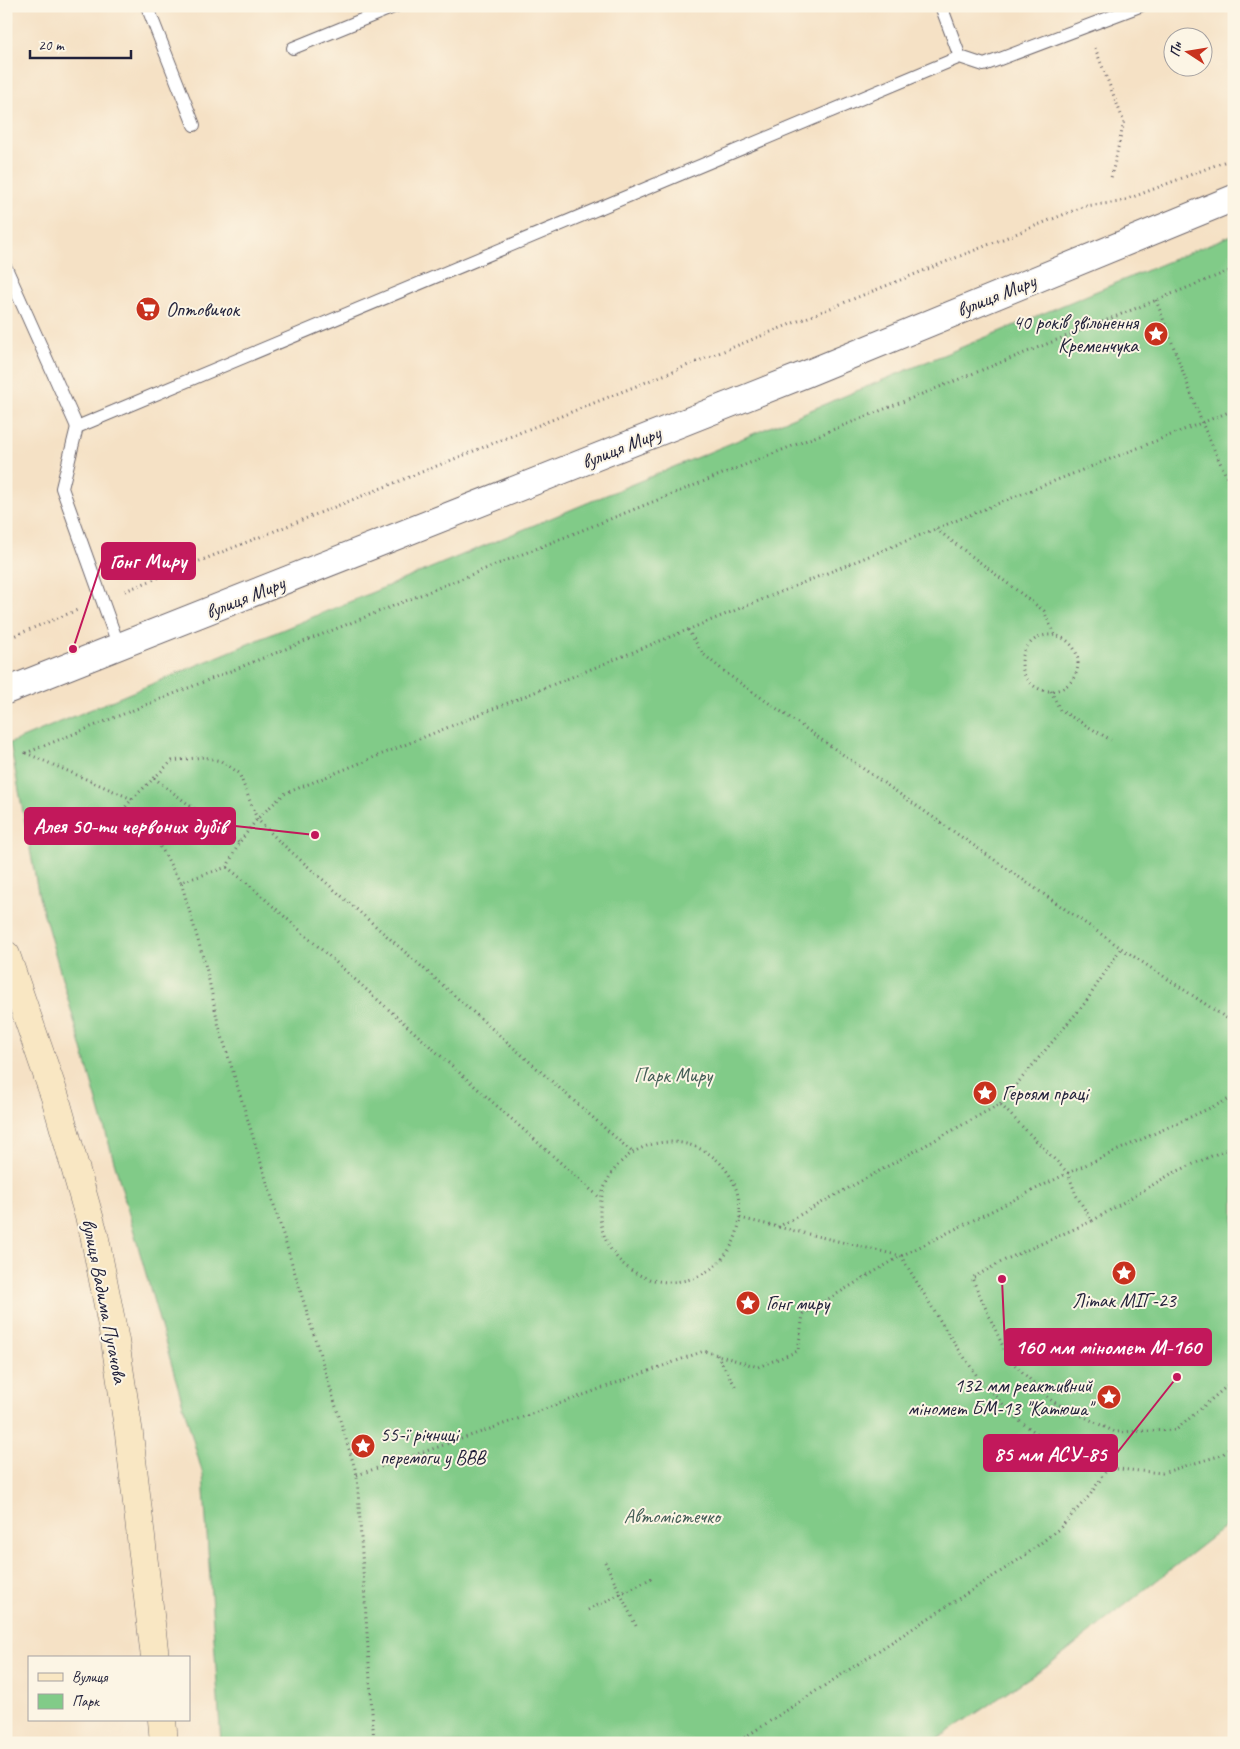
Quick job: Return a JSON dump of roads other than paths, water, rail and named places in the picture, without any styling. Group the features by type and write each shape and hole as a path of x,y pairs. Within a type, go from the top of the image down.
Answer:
{"street":[{"name":"вулиця Миру","path":"6,691 806,374 1234,198"},
{"name":"вулиця Вадима Пугачова","path":"6,955 13,996 55,1097 94,1234 115,1341 130,1434 155,1656"},
{"path":"162,1722 164,1743"}],"lane":[{"path":"147,6 194,125"},
{"path":"293,48 396,6"},
{"path":"941,6 960,58"},
{"path":"77,427 960,58 984,64 1140,6"},
{"path":"6,268 77,427 62,488 119,646"}],"place":[{"name":"Оптовичок","path":"148,309"},
{"name":"40 рокiв звiльнення Кременчука","path":"1156,334"},
{"name":"Гонг Миру","path":"73,649"},
{"name":"Алея 50-ти червоних дубів","path":"315,835"},
{"name":"Героям працi","path":"985,1093"},
{"name":"Літак МІГ-23","path":"1124,1273"},
{"name":"160 мм міномет М-160","path":"1002,1279"},
{"name":"Гонг миру","path":"748,1303"},
{"name":"85 мм АСУ-85","path":"1177,1377"},
{"name":"132 мм реактивний міномет БМ-13 \"Катюша\"","path":"1109,1397"},
{"name":"55-ї річниці перемоги у ВВВ","path":"363,1446"}],"park label":[{"name":"Парк Миру","path":"673,1075"},
{"name":"Автомістечко","path":"672,1516"}]}
